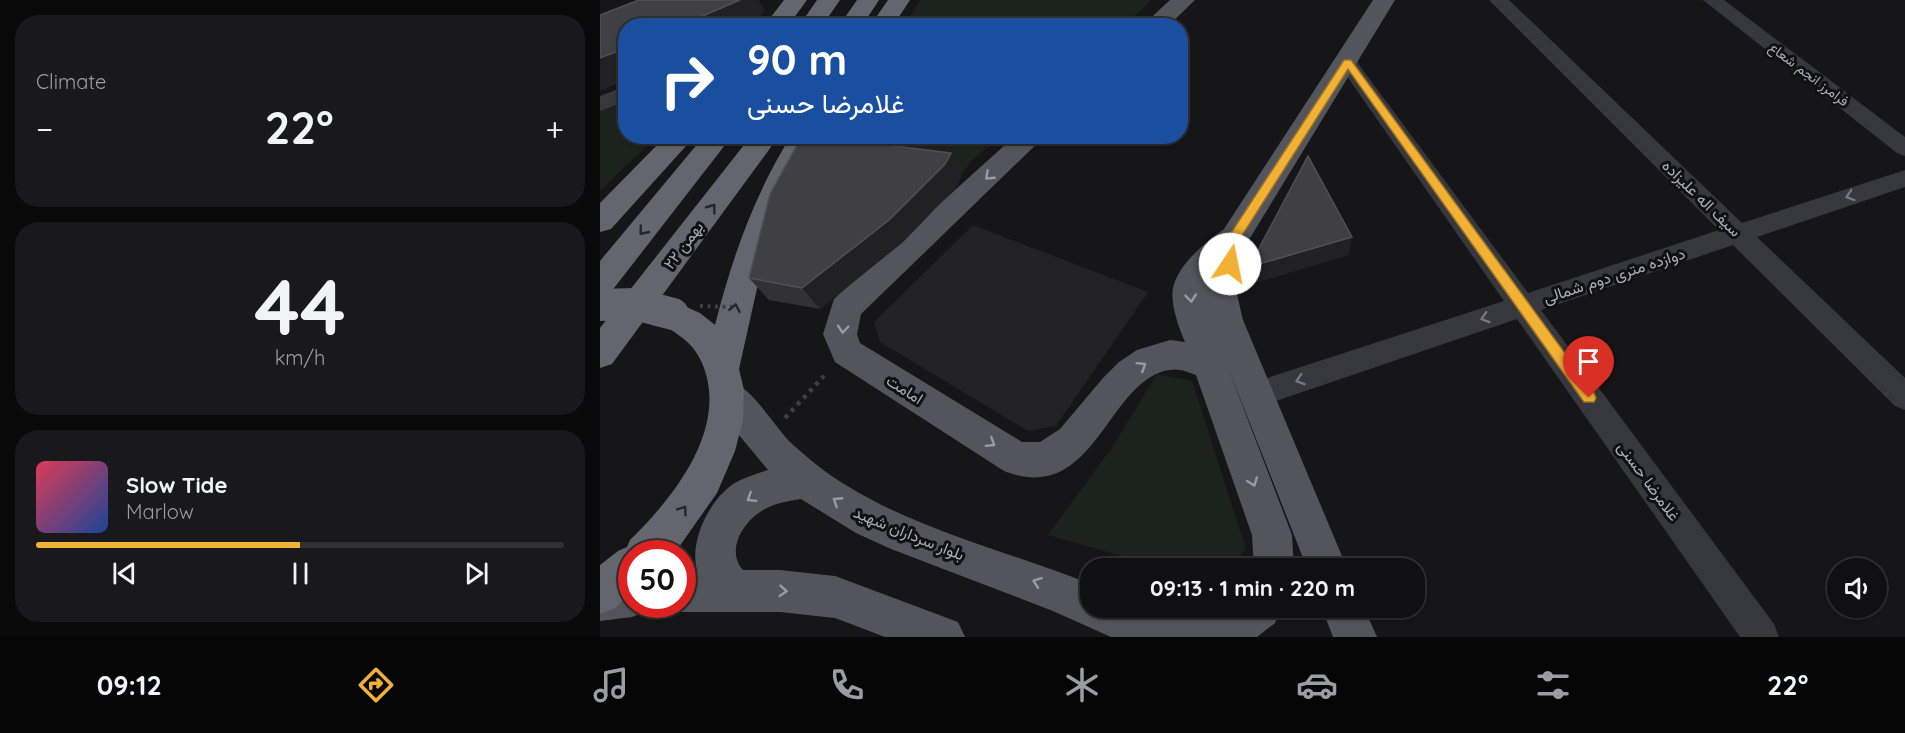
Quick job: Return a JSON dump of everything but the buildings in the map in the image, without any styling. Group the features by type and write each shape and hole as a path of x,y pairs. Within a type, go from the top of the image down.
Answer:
{"highway":[{"path":"781,18 796,0"},
{"path":"816,18 829,0"},
{"path":"856,18 868,0"},
{"path":"887,18 899,0"},
{"path":"600,221 674,144"},
{"path":"600,283 713,144"},
{"name":"۲۲ بهمن","path":"600,354 760,144"},
{"path":"660,540 699,487 721,438 738,292 755,234 783,170 800,144"},
{"path":"600,305 635,304 673,314 702,332 726,380"},
{"path":"600,593 618,577"}],"main road":[{"path":"1163,18 1184,0"},
{"path":"1322,558 1240,400 1210,365 1195,325 1189,289 1195,275 1204,264 1235,237 1384,0"},
{"name":"امامت","path":"1023,144 846,308 840,334 847,352 1017,459 1040,460 1064,449 1122,381 1145,362 1171,355 1210,365"},
{"path":"1235,237 1230,264 1220,290 1240,400 1272,535 1273,558"},
{"name":"بلوار سرداران شهید","path":"726,380 764,440 805,480 844,506 899,532 1047,586 1080,601"},
{"path":"734,592 717,569 716,561 715,545 728,519 747,498 775,486 805,480"},
{"path":"696,591 780,591 835,597 943,637"},
{"path":"600,600 618,598"},
{"path":"1118,618 1158,636 1222,634 1249,622 1252,618"},
{"path":"1347,618 1355,637"}],"street":[{"name":"سیف اله علیزاده","path":"1498,0 1905,397"},
{"name":"فرامرز انجم شعاع","path":"1712,0 1905,148"},
{"name":"غلامرضا حسنی","path":"1347,62 1761,637"},
{"path":"600,104 618,96"},
{"name":"دوازده متری دوم شمالی","path":"1240,400 1905,178"}],"shaded area":[{"path":"921,0 1151,0 1133,18 909,18"},
{"path":"618,102 618,144 649,144 600,191 600,110"},
{"path":"827,144 992,144 970,162 961,176 818,158"},
{"path":"973,225 1148,292 1056,426 1028,431 880,342 874,322"},
{"path":"1157,374 1192,381 1246,549 1237,558 1129,558 1048,535 1112,448"}],"route":[{"path":"1230,264 1235,237 1347,62 1589,398"}]}
